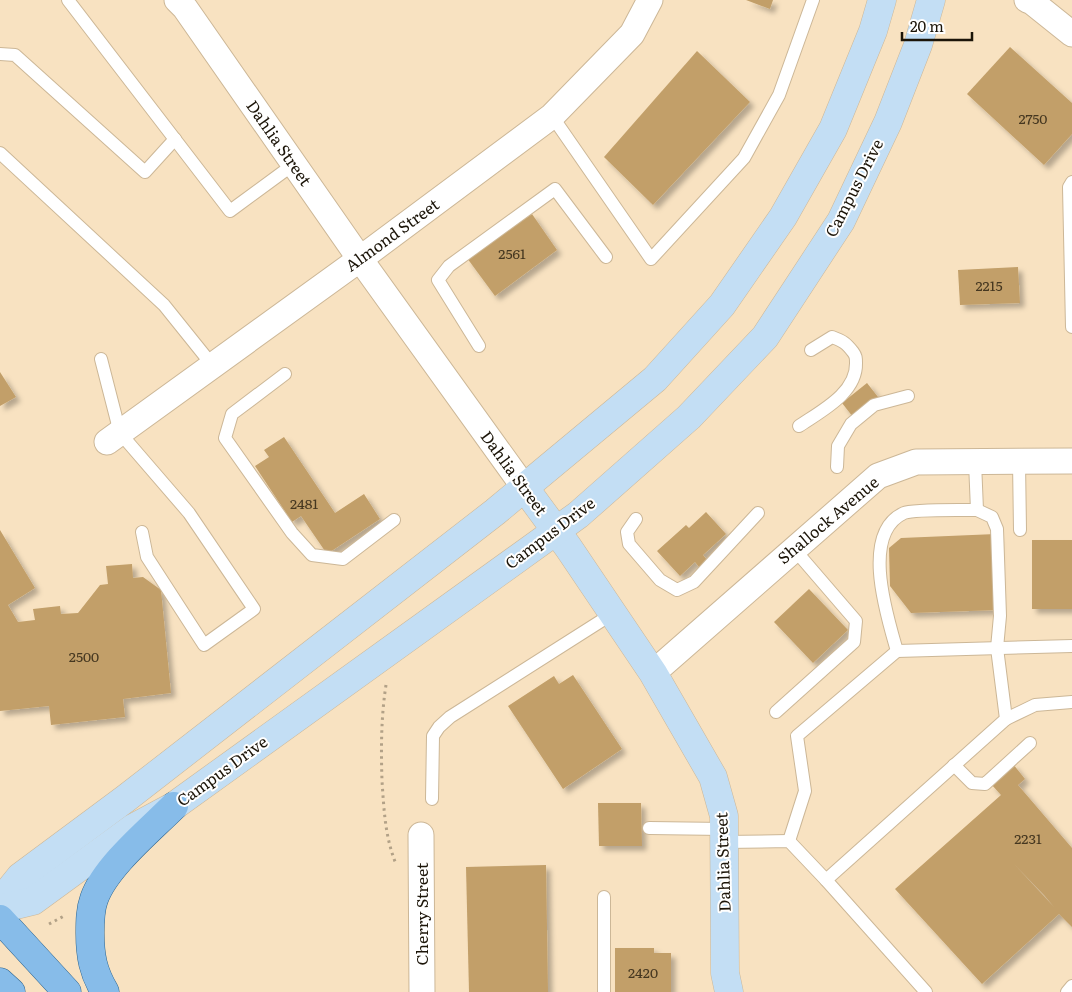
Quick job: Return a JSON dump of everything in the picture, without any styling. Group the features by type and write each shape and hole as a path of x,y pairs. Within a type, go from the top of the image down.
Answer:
{"main road":[{"path":"105,992 98,981 90,955 90,923 94,898 109,871 174,806"},
{"path":"0,919 67,992"},
{"path":"0,982 11,992"}],"street":[{"name":"Almond Street","path":"113,437 360,260 552,116 632,34 650,0"},
{"path":"0,902 20,877 125,799 524,487 655,379 722,305 783,217 833,129 873,31 882,0"},
{"name":"Campus Drive","path":"0,909 34,901 133,828 174,806 578,515 689,417 765,337 841,221 888,122 918,45 931,0"},
{"path":"1027,0 1072,34"},
{"name":"Dahlia Street","path":"185,3 360,260 568,547 653,673 713,777 724,816 725,973 729,992"},
{"name":"Shallock Avenue","path":"653,673 878,476 916,462 1072,461"},
{"name":"Cherry Street","path":"421,836 422,992"}],"lane":[{"path":"68,0 230,211 294,164"},
{"path":"552,116 651,260 744,158 779,95 813,0"},
{"path":"0,54 15,55 145,172 175,139"},
{"path":"0,153 164,305 213,366"},
{"path":"1072,182 1069,187 1072,327"},
{"path":"479,346 438,280 449,266 555,189 606,257"},
{"path":"799,426 831,404 848,388 856,371 856,356 845,341 832,337 811,350"},
{"path":"101,359 113,437 189,513 254,609 204,645 147,557 142,532"},
{"path":"285,374 232,414 224,438 292,532 312,555 343,558 394,520"},
{"path":"837,467 838,446 851,424 874,405 908,396"},
{"path":"975,462 977,510"},
{"path":"1019,462 1020,530"},
{"path":"897,651 887,618 879,564 883,535 892,519 906,512 977,510 992,518 997,529 1000,616 997,648 1006,719"},
{"path":"636,519 627,532 630,544 660,580 677,590 694,582 758,513"},
{"path":"776,712 854,642 856,621 794,549"},
{"path":"432,800 433,736 439,727 450,717 612,614"},
{"path":"789,841 805,790 797,736 897,651 1072,646"},
{"path":"826,880 1006,719 1035,705 1072,702"},
{"path":"954,765 972,783 985,784 1030,742"},
{"path":"649,828 789,841 926,992"},
{"path":"604,897 604,992"},
{"path":"1067,992 1072,986"}],"path":[{"path":"387,683 382,708 380,744 383,800 387,838 397,866"}],"building":[{"path":"746,0 773,0 770,9"},
{"path":"1010,47 1072,103 1072,134 1044,165 967,94"},
{"path":"697,51 750,102 653,205 604,157"},
{"path":"532,214 557,250 495,296 467,258"},
{"path":"1018,267 1020,303 960,305 958,270"},
{"path":"0,372 16,397 0,406"},
{"path":"867,383 878,397 853,417 842,403"},
{"path":"284,437 335,513 364,494 380,519 327,554 301,516 292,522 255,466 269,457 264,450"},
{"path":"706,512 726,534 703,555 707,560 699,567 695,562 680,576 657,551 686,525 689,528"},
{"path":"0,530 35,588 8,605 18,622 35,620 33,609 60,606 61,614 78,613 100,585 108,584 106,566 132,564 133,578 143,577 161,590 171,693 123,699 125,717 51,725 49,706 0,711"},
{"path":"996,534 998,610 911,613 890,586 889,548 901,538"},
{"path":"1032,540 1072,540 1072,609 1032,609"},
{"path":"809,589 848,630 813,663 774,622"},
{"path":"573,675 622,749 563,789 508,706 554,676 559,684"},
{"path":"1013,764 1025,779 1018,785 1072,848 1072,927 1059,914 982,984 895,889 1001,795 991,784","holes":["1014,864 1044,895 1054,907"]},
{"path":"598,803 641,803 642,846 599,846"},
{"path":"546,865 548,992 469,992 466,867"},
{"path":"615,948 654,948 654,953 671,953 671,992 615,992"}]}
